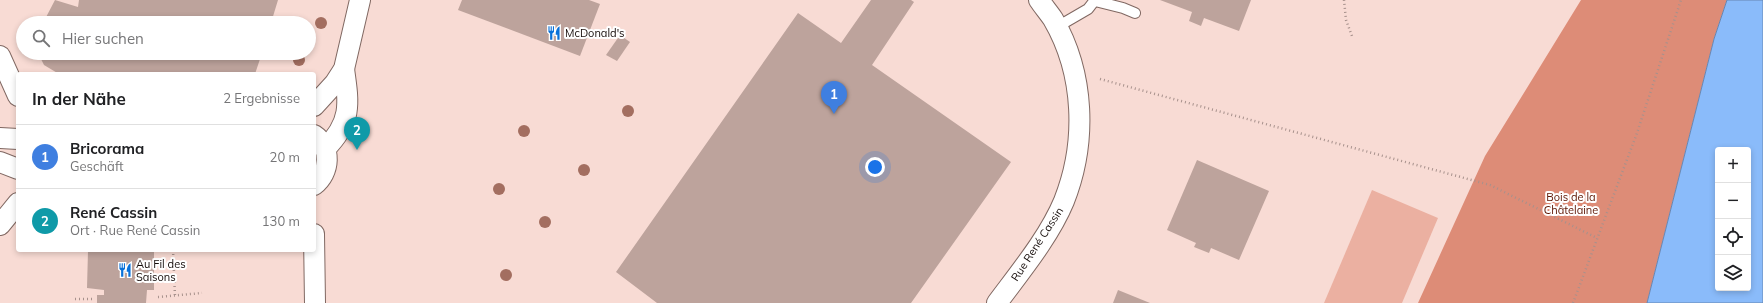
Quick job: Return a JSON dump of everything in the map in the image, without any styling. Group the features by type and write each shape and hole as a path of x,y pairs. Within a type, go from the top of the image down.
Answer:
{"street":[{"path":"316,104 335,83 344,69 360,0"},
{"name":"Rue René Cassin","path":"997,303 1034,251 1063,202 1074,162 1078,138 1080,111 1074,73 1065,45 1057,27 1039,0"},
{"path":"0,56 16,92"},
{"path":"316,183 325,171 327,163 320,142 340,132 346,115 348,98 344,69"},
{"path":"0,138 16,139"},
{"path":"0,162 16,168"},
{"path":"0,225 16,205"},
{"path":"314,252 315,303"}],"lane":[{"path":"1057,27 1088,9 1095,0 1135,13"}],"path":[{"path":"1344,0 1346,20 1352,36"},
{"path":"1573,303 1637,133 1681,0"},
{"path":"1074,73 1215,109 1490,185 1597,238"},
{"path":"173,252 175,296"},
{"path":"158,297 202,294"},
{"path":"75,299 93,299"}],"shaded area":[{"path":"1372,190 1438,218 1402,303 1324,303"}],"green space":[{"name":"Bois de la Châtelaine","path":"1581,0 1727,0 1714,39 1647,303 1418,303 1485,156"}],"water":[{"path":"1727,0 1763,0 1763,303 1647,303 1714,39"}],"building":[{"path":"55,0 78,7 79,0 278,0 273,16 47,16"},
{"name":"McDonald's","path":"462,0 589,0 600,4 580,56 458,10"},
{"path":"871,0 911,0 914,2 872,65 1011,162 911,303 657,303 616,272 798,13 841,43"},
{"path":"1160,0 1251,0 1239,31 1204,18 1201,26 1189,21 1192,12"},
{"path":"620,35 630,42 617,61 606,55"},
{"path":"42,60 260,60 256,72 56,72 44,65"},
{"path":"1197,160 1269,191 1239,260 1211,248 1209,253 1194,247 1196,243 1167,230"},
{"name":"Au Fil des Saisons","path":"88,252 154,252 154,290 147,290 146,303 97,303 97,295 104,295 104,290 87,288"},
{"path":"1118,290 1150,303 1113,303"}],"place":[{"name":"McDonald's","path":"554,33"},
{"name":"Bricorama","path":"834,114"},
{"name":"René Cassin","path":"357,150"},
{"name":"Au Fil des Saisons","path":"125,270"}]}
